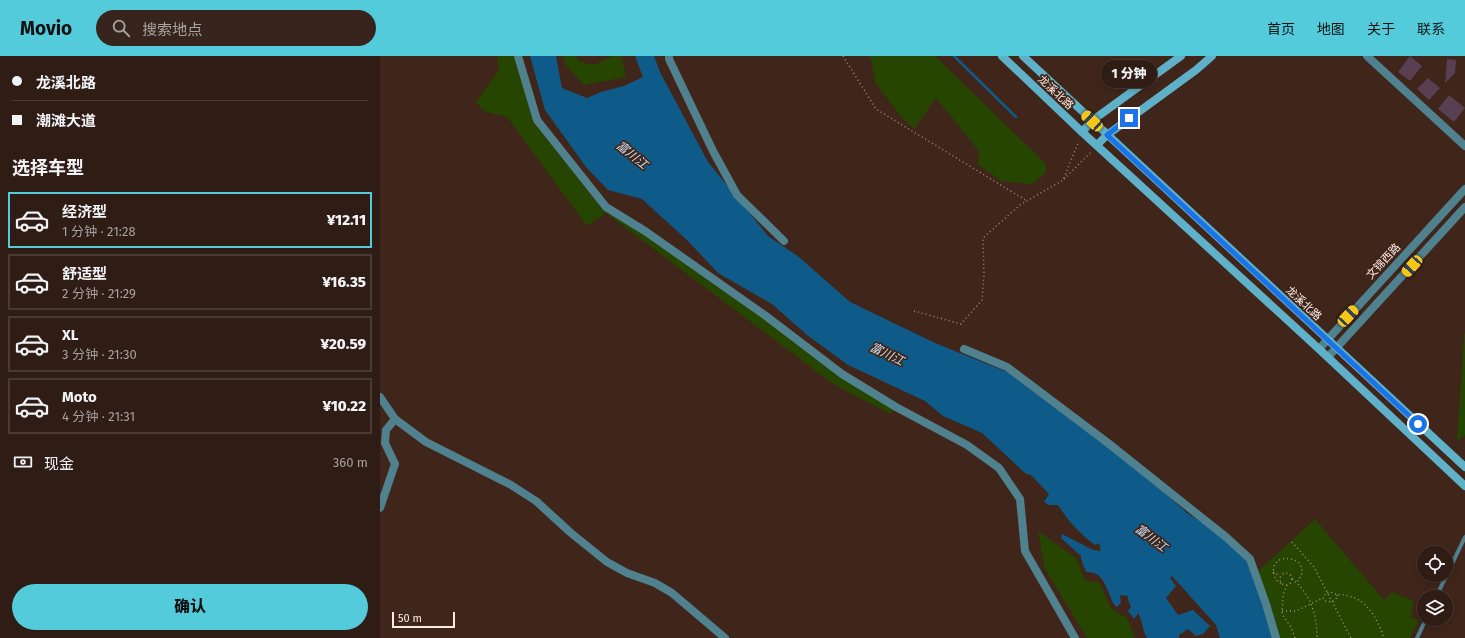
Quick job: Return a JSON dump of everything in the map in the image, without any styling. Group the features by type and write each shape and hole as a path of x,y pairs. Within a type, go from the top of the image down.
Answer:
{"main road":[{"name":"龙溪北路","path":"1002,56 1082,132 1328,357 1465,486"},
{"name":"龙溪北路","path":"1023,56 1465,467"},
{"path":"1082,132 1092,121 1181,56"},
{"path":"1097,145 1107,135 1196,70 1212,56"}],"street":[{"path":"518,56 537,120 606,207 645,231 759,312 842,374 896,407 967,445 999,468 1020,499 1025,551 1075,638"},
{"path":"669,56 669,59 713,151 737,195 784,241"},
{"path":"1367,56 1465,146"},
{"name":"文锦西路","path":"1319,349 1326,339 1465,189"},
{"path":"1328,357 1465,207"},
{"path":"964,349 1007,368 1108,443 1230,541 1250,559 1276,638"},
{"path":"380,397 395,419 426,442 511,485 530,497 607,562 627,573 655,583 672,593 726,638"},
{"path":"380,508 395,464 385,443 386,430 395,419"}],"lane":[{"path":"1439,590 1465,537"},
{"path":"1417,638 1423,626"}],"path":[{"path":"843,56 876,109 1027,201"},
{"path":"1063,180 1082,132"},
{"path":"914,311 961,324 982,300 984,275 983,238 1020,205 1063,180 1097,145"},
{"path":"1292,542 1314,567 1351,638"},
{"path":"1287,585 1276,580 1273,572 1275,566 1283,558 1292,558 1300,564 1301,577 1296,583"},
{"path":"1273,572 1280,576"},
{"path":"1280,576 1283,573 1288,573 1311,603 1316,617 1317,638"},
{"path":"1280,576 1281,583"},
{"path":"1292,580 1287,585 1283,596 1282,614 1291,627 1294,638"},
{"path":"1282,611 1296,611 1323,598 1326,593 1334,592 1337,595 1339,594 1352,597 1366,605 1380,626 1384,638"},
{"path":"1323,598 1325,601 1332,602 1338,597 1337,595"}],"green space":[{"path":"497,56 515,56 533,122 602,209 643,232 894,410 890,414 832,383 606,213 587,226 507,117 484,111 476,102 499,70"},
{"path":"563,56 576,56 579,61 593,65 613,56 621,56 626,77 584,85 565,64"},
{"path":"869,56 935,56 1046,164 1046,173 1032,184 1001,181 978,165 979,151 936,98 914,129 903,119 876,84 871,59"},
{"path":"1465,332 1465,435 1457,441 1464,335"},
{"path":"1315,519 1384,600 1392,592 1414,601 1411,617 1417,619 1417,624 1410,638 1277,638 1258,571"},
{"path":"1038,531 1076,558 1085,580 1100,583 1111,608 1127,618 1135,638 1087,638 1044,567"}],"water":[{"path":"530,56 556,56 562,88 587,98 601,92 624,86 643,77 635,56 654,56 660,72 708,162 768,236 799,257 850,302 935,343 1007,372 1149,478 1187,513 1209,527 1246,559 1275,638 1220,638 1216,625 1172,576 1170,578 1176,586 1166,598 1178,615 1193,610 1210,626 1203,634 1196,636 1188,629 1179,635 1179,638 1147,638 1138,613 1134,619 1128,611 1131,607 1128,596 1120,595 1121,603 1116,607 1102,579 1098,575 1086,572 1081,556 1061,538 1062,534 1093,550 1101,551 1099,543 1095,545 1079,532 1058,505 1049,505 1044,502 1049,494 1031,475 1026,474 982,433 943,416 925,401 848,365 807,335 772,304 718,273 688,241 642,199 608,190 586,167 545,110"}],"building":[{"path":"1410,56 1422,66 1410,81 1398,72"},
{"path":"1447,59 1456,60 1455,73 1445,83"},
{"path":"1428,78 1440,88 1429,100 1417,89"},
{"path":"1449,95 1465,108 1454,122 1438,109"}],"waterway":[{"name":"富川江","path":"954,56 1016,117"}],"route":[{"path":"1129,118 1107,135 1418,424"}]}
